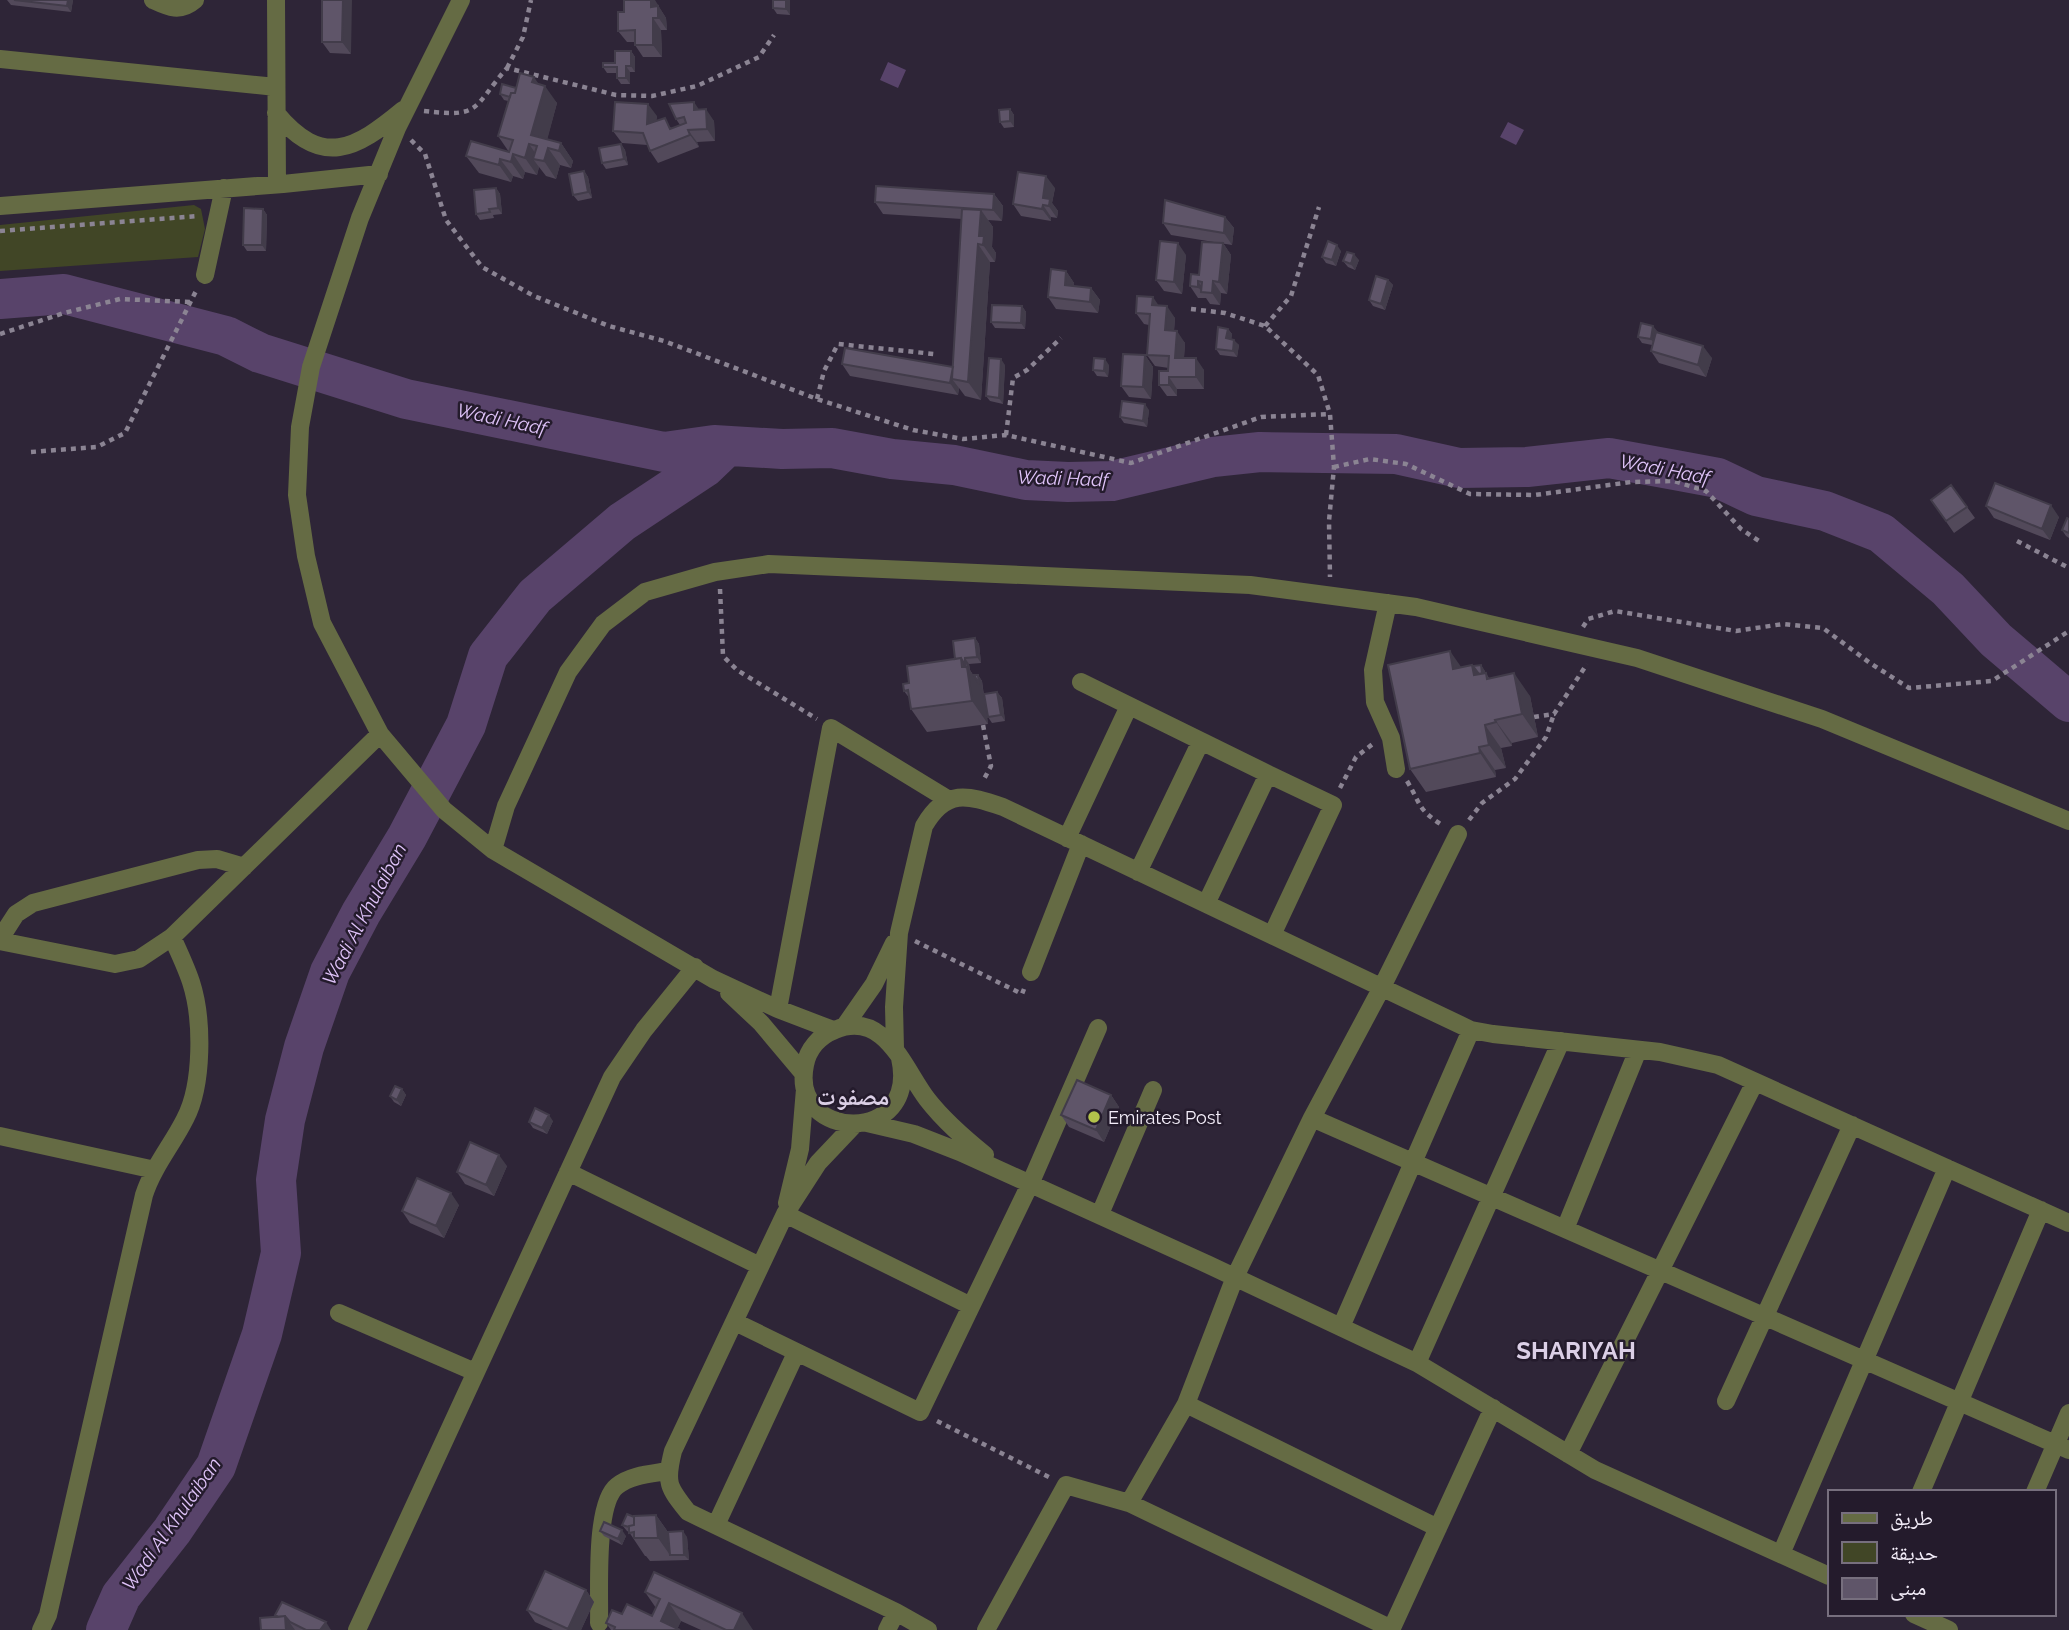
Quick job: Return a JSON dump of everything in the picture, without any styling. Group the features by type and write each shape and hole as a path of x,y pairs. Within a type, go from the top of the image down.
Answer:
{"street":[{"path":"153,0 167,7 179,8 195,0"},
{"path":"276,0 277,184"},
{"path":"461,0 397,128 360,218 327,313 311,367 300,426 297,495 306,556 322,623 380,734 444,810 493,850 713,979 761,1023 804,1079 817,1110 828,1118 841,1123 914,1134 1031,1182 1417,1363 1595,1470 1828,1576"},
{"path":"0,59 276,87"},
{"path":"276,113 305,140 317,145 343,147 367,138 406,108"},
{"path":"0,206 379,174"},
{"path":"205,275 223,188"},
{"path":"493,850 506,806 568,671 603,624 645,592 715,572 769,564 1250,585 1416,607 1637,658 1822,719 2069,821"},
{"path":"1388,603 1373,670 1375,702 1391,738 1396,769"},
{"path":"1081,682 1333,804 1272,935"},
{"path":"1031,972 1074,841 1129,706"},
{"path":"778,1009 831,727 949,800"},
{"path":"244,867 217,859 198,860 33,903 16,914 0,940 115,964 139,959 172,937 244,867 380,734"},
{"path":"1138,872 1201,741"},
{"path":"1206,904 1268,774"},
{"path":"928,1630 688,1512 670,1490 668,1471 673,1451 785,1214 818,1163 861,1124 890,1109 898,1098 903,1072 897,1053 894,1007 899,933 924,825 933,810 943,802 975,797 1003,807 1471,1030 1638,1050 1693,1058 1718,1065 2069,1223"},
{"path":"1129,1503 1186,1404 1235,1277 1312,1118 1382,987 1458,834"},
{"path":"838,1029 874,984 899,933"},
{"path":"41,1630 48,1615 145,1195 155,1170 187,1116 196,1088 199,1043 192,983 172,937"},
{"path":"357,1630 611,1077 644,1030 695,967"},
{"path":"713,979 778,1009 838,1029"},
{"path":"785,1214 803,1128 804,1079 812,1047 821,1037 838,1029 855,1026 878,1032 897,1053 944,1119 1003,1170"},
{"path":"735,1322 920,1412 1031,1182 1098,1028"},
{"path":"1341,1327 1471,1030"},
{"path":"1417,1363 1561,1041"},
{"path":"1565,1229 1638,1050"},
{"path":"1568,1454 1755,1082"},
{"path":"1100,1214 1153,1090"},
{"path":"1312,1118 2062,1447"},
{"path":"1726,1401 1852,1125"},
{"path":"0,1136 155,1170"},
{"path":"1781,1554 1947,1168"},
{"path":"568,1172 760,1266"},
{"path":"1922,1490 2041,1210"},
{"path":"785,1214 971,1306"},
{"path":"340,1313 475,1372"},
{"path":"716,1525 796,1353"},
{"path":"1186,1404 1438,1528"},
{"path":"986,1630 1066,1485 1129,1503 1392,1629 1493,1408"},
{"path":"2036,1490 2062,1447 2069,1413"},
{"path":"599,1623 601,1522 607,1499 615,1488 633,1476 668,1471"},
{"path":"887,1630 896,1612"},
{"path":"1918,1616 1949,1630"}],"path":[{"path":"406,108 456,114 474,110 507,68 523,37 531,0"},
{"path":"507,68 616,95 652,96 697,86 759,57 774,35"},
{"path":"397,128 425,153 446,220 482,267 534,296 609,326 664,341 817,399 913,430 963,439 1006,435 1131,463 1261,417 1330,414"},
{"path":"1265,326 1291,296 1319,207"},
{"path":"0,231 219,215"},
{"path":"31,452 97,447 125,433 205,275"},
{"path":"0,334 64,313 120,299 190,302"},
{"path":"1191,309 1225,313 1265,326 1318,375 1330,414 1334,467 1329,521 1330,595"},
{"path":"1006,435 1013,378 1027,370 1061,338"},
{"path":"817,399 824,371 838,344 934,354"},
{"path":"1334,467 1370,459 1406,464 1470,494 1535,495 1631,482 1674,481 1706,491 1741,529 1762,543"},
{"path":"2017,541 2069,568"},
{"path":"715,572 722,594 723,656 737,670 831,727"},
{"path":"1575,643 1588,619 1615,611 1735,631 1783,624 1823,628 1909,688 1992,681 2069,631"},
{"path":"1396,769 1409,783 1424,811 1458,834 1482,803 1515,779 1546,737 1554,713 1586,667 1593,648"},
{"path":"1534,717 1554,713"},
{"path":"975,797 991,766 983,724"},
{"path":"1333,804 1356,757 1372,744 1391,738"},
{"path":"899,933 1022,994 1031,972"},
{"path":"920,1412 1066,1485"}],"green space":[{"path":"194,205 201,209 205,229 198,257 0,271 0,225"}],"shaded area":[{"path":"888,62 906,70 898,88 880,80"},
{"path":"1508,122 1524,130 1516,145 1500,137"}],"building":[{"path":"14,0 68,0 67,6"},
{"path":"322,0 343,0 342,42 322,42"},
{"path":"624,0 651,0 651,7 658,6 658,18 653,18 653,45 635,45 635,30 618,31 618,12 624,12"},
{"path":"773,0 786,0 786,9 773,8"},
{"path":"615,51 631,51 631,66 626,66 626,78 617,78 617,67 603,67 603,63 615,63"},
{"path":"520,73 534,77 532,82 545,86 531,135 561,143 559,151 548,148 544,161 533,159 537,146 529,144 525,158 513,154 511,162 500,159 499,165 466,156 471,141 509,152 513,140 498,136"},
{"path":"502,84 516,88 515,93 511,93 510,97 500,94"},
{"path":"615,102 648,104 647,124 665,118 670,129 686,123 684,117 676,119 669,104 694,102 694,110 706,109 707,129 688,130 690,135 650,151 643,133 613,131"},
{"path":"1010,109 1010,121 1000,122 999,110"},
{"path":"621,144 624,159 602,163 599,148"},
{"path":"584,171 588,192 573,195 569,174"},
{"path":"1018,172 1046,176 1043,198 1050,199 1049,206 1043,205 1042,209 1013,204"},
{"path":"876,186 994,194 993,210 875,202"},
{"path":"496,188 498,208 476,214 474,190"},
{"path":"1165,200 1225,217 1224,233 1163,223"},
{"path":"244,208 263,209 262,245 243,245"},
{"path":"962,209 981,210 979,236 984,236 983,245 978,244 968,382 952,379"},
{"path":"1160,241 1178,243 1174,282 1156,280"},
{"path":"1328,241 1337,245 1332,260 1322,257"},
{"path":"1202,242 1223,243 1219,282 1213,281 1212,293 1201,292 1202,282 1198,281 1198,287 1190,286 1191,274 1199,275"},
{"path":"1347,252 1354,254 1351,264 1343,261"},
{"path":"1051,269 1066,271 1065,285 1091,288 1090,302 1048,297"},
{"path":"1376,276 1388,280 1381,304 1369,300"},
{"path":"1137,296 1153,297 1152,305 1167,306 1165,330 1177,331 1175,358 1196,358 1196,377 1169,377 1169,385 1159,385 1159,371 1168,371 1169,356 1147,355 1150,314 1136,313"},
{"path":"992,305 1022,306 1021,323 991,322"},
{"path":"1641,323 1653,326 1651,339 1638,337"},
{"path":"1218,327 1228,329 1226,338 1234,340 1233,351 1216,349"},
{"path":"1656,332 1703,346 1698,365 1651,351"},
{"path":"845,348 953,367 950,383 842,364"},
{"path":"1123,354 1145,355 1143,387 1121,386"},
{"path":"989,358 1001,359 999,398 986,396"},
{"path":"1094,358 1105,359 1104,371 1093,370"},
{"path":"1122,401 1145,404 1143,421 1120,417"},
{"path":"1995,483 2051,505 2042,529 1986,506"},
{"path":"1951,485 1967,507 1946,521 1931,500"},
{"path":"2067,518 2069,519 2069,533 2062,530"},
{"path":"975,638 977,657 965,658 965,665 961,658 955,659 953,641"},
{"path":"1450,651 1453,669 1472,665 1474,675 1486,673 1487,679 1514,673 1522,714 1485,725 1489,745 1479,747 1480,753 1410,769 1388,665"},
{"path":"961,658 962,667 967,667 972,701 911,709 908,690 904,691 903,684 909,683 907,666"},
{"path":"1481,665 1482,673 1479,674 1473,666"},
{"path":"997,692 1001,715 988,717 984,694"},
{"path":"1077,1080 1111,1095 1096,1130 1061,1115"},
{"path":"395,1086 402,1089 397,1100 390,1096"},
{"path":"535,1108 549,1115 542,1128 529,1122"},
{"path":"470,1142 499,1155 486,1185 457,1172"},
{"path":"417,1178 451,1193 436,1226 402,1211"},
{"path":"627,1514 634,1517 634,1525 629,1527 622,1525"},
{"path":"656,1515 658,1538 634,1538 634,1532 629,1533 629,1526 634,1525 634,1516"},
{"path":"604,1522 622,1530 618,1539 600,1531"},
{"path":"683,1531 684,1555 670,1555 668,1532"},
{"path":"545,1571 586,1590 568,1629 527,1610"},
{"path":"654,1572 742,1613 734,1630 726,1630 669,1603 661,1621 680,1630 614,1630 615,1627 606,1623 612,1610 622,1614 627,1604 652,1616 660,1599 645,1592"},
{"path":"282,1602 326,1622 320,1630 306,1630 290,1622 285,1616 275,1615"},
{"path":"285,1616 286,1630 261,1630 260,1618"}],"waterway":[{"name":"Wadi Hadf","path":"0,299 64,294 226,336 260,353 406,399 664,452 714,445 782,449 832,448 892,459 954,465 1026,480 1068,482 1112,481 1213,457 1260,452 1396,454 1459,468 1527,467 1609,458 1718,478 1756,496 1825,511 1881,533 1948,589 1996,640 2069,702"},
{"name":"Wadi Al Khulaiban","path":"106,1630 121,1596 172,1531 216,1466 262,1334 281,1253 276,1180 285,1120 304,1047 330,972 361,913 407,837 466,725 488,656 535,596 622,522 705,467 727,446"}],"place":[{"name":"Emirates Post","path":"1094,1117"}],"district":[{"name":"مصفوت","path":"853,1096"},
{"name":"SHARIYAH","path":"1576,1350"}]}
